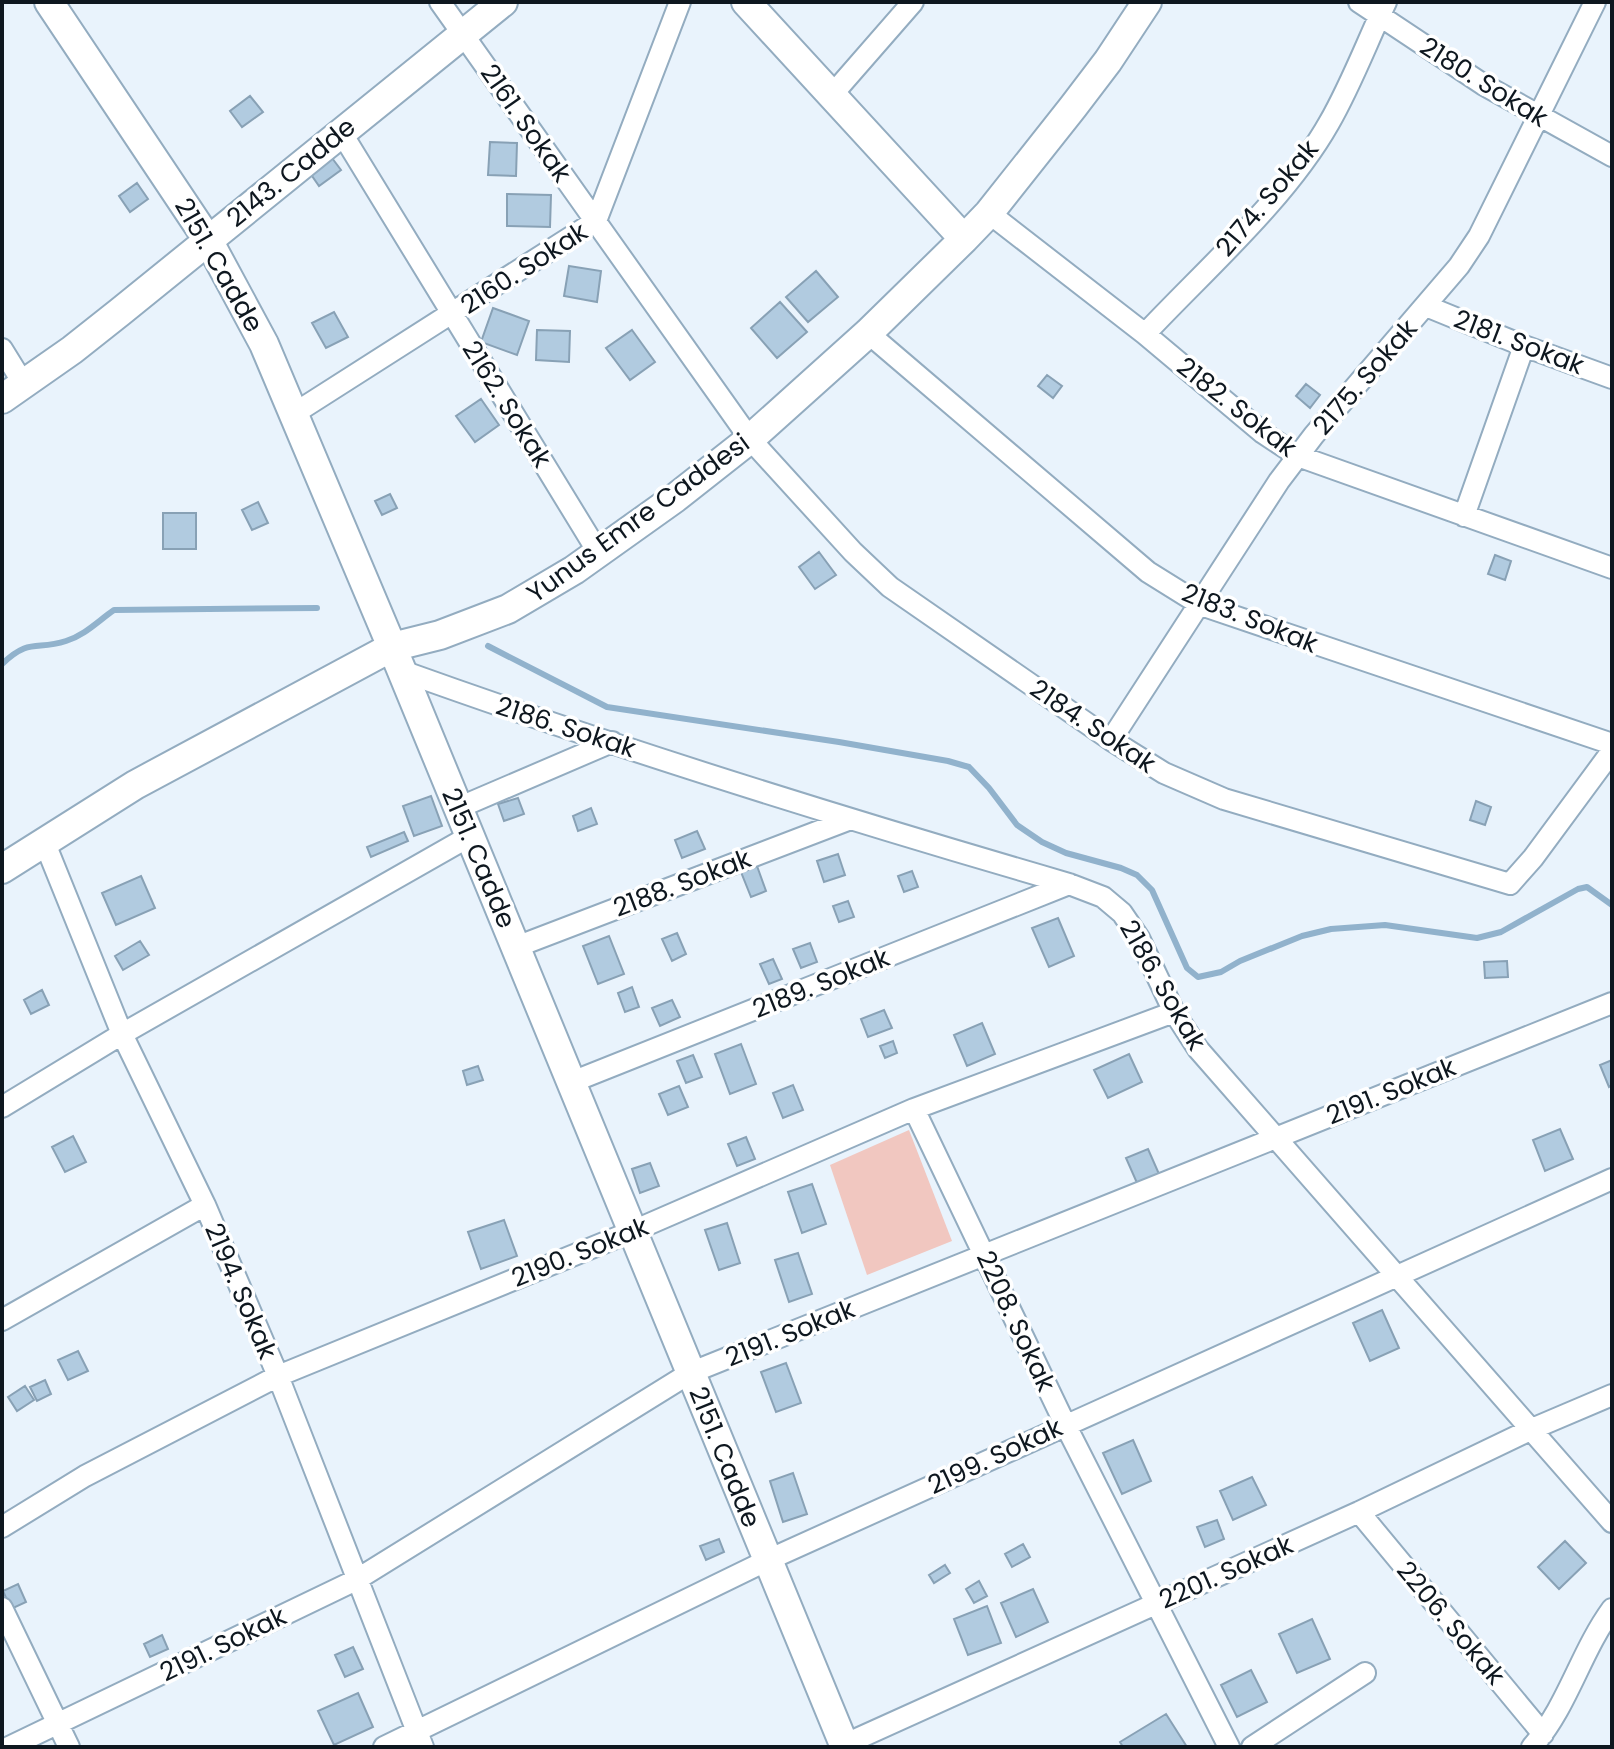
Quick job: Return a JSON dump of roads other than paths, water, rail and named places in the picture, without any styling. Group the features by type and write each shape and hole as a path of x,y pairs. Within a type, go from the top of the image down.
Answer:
{"street":[{"name":"2151. Cadde","path":"49,2 208,240 258,330 572,1082 842,1746"},
{"name":"2161. Sokak","path":"440,2 750,439"},
{"name":"2143. Cadde","path":"13,391 72,350 503,2"},
{"name":"2160. Sokak","path":"295,413 596,221 680,2"},
{"path":"746,2 964,239"},
{"path":"831,96 913,2"},
{"name":"Yunus Emre Caddesi","path":"2,869 179,761 397,659 440,635 508,609 675,498 750,439 868,333 989,213 1108,61 1147,2"},
{"name":"2180. Sokak","path":"1359,2 1383,9 1484,85 1612,156"},
{"name":"2175. Sokak","path":"1111,740 1298,456 1459,266 1479,236 1595,2"},
{"name":"2174. Sokak","path":"1145,334 1260,213 1310,151 1329,123 1383,9"},
{"name":"2162. Sokak","path":"341,132 598,552"},
{"name":"2182. Sokak","path":"989,213 1145,334 1263,433 1298,456 1612,568"},
{"name":"2181. Sokak","path":"1426,306 1612,378"},
{"name":"2183. Sokak","path":"868,333 1148,572 1201,605 1612,744"},
{"path":"1464,516 1524,346"},
{"path":"2,349 13,391"},
{"name":"2184. Sokak","path":"750,439 853,552 890,587 1111,740 1164,773 1224,799 1510,884 1533,858 1612,751"},
{"name":"2186. Sokak","path":"397,659 510,710 848,820 1069,884 1103,897 1122,913 1139,938 1174,1012 1198,1049 1612,1522"},
{"path":"458,808 612,742"},
{"name":"2188. Sokak","path":"516,947 848,820"},
{"path":"2,1107 122,1034 470,836"},
{"name":"2194. Sokak","path":"44,841 122,1034 205,1205 278,1376 420,1740"},
{"name":"2189. Sokak","path":"572,1082 1069,884"},
{"name":"2191. Sokak","path":"9,1747 356,1580 690,1373 1612,1003"},
{"name":"2190. Sokak","path":"2,1527 110,1462 278,1376 633,1231 914,1109 1174,1012"},
{"name":"2208. Sokak","path":"914,1109 1065,1424 1229,1747"},
{"name":"2199. Sokak","path":"384,1747 420,1740 768,1560 1612,1179"},
{"path":"2,1320 205,1205"},
{"name":"2201. Sokak","path":"842,1746 1612,1395"},
{"name":"2206. Sokak","path":"1359,1512 1537,1740"},
{"path":"2,1608 69,1747"},
{"path":"1537,1740 1558,1712 1612,1609"},
{"path":"1252,1747 1365,1673"}],"waterway":[{"path":"2,664 27,647 56,644 73,638 114,610 317,608"},
{"path":"488,646 607,707 839,742 969,767 1017,825 1042,842 1066,853 1137,875 1152,890 1187,968 1198,977 1221,972 1302,936 1331,929 1385,925 1477,938 1501,932 1578,889 1587,887 1612,905"}]}
